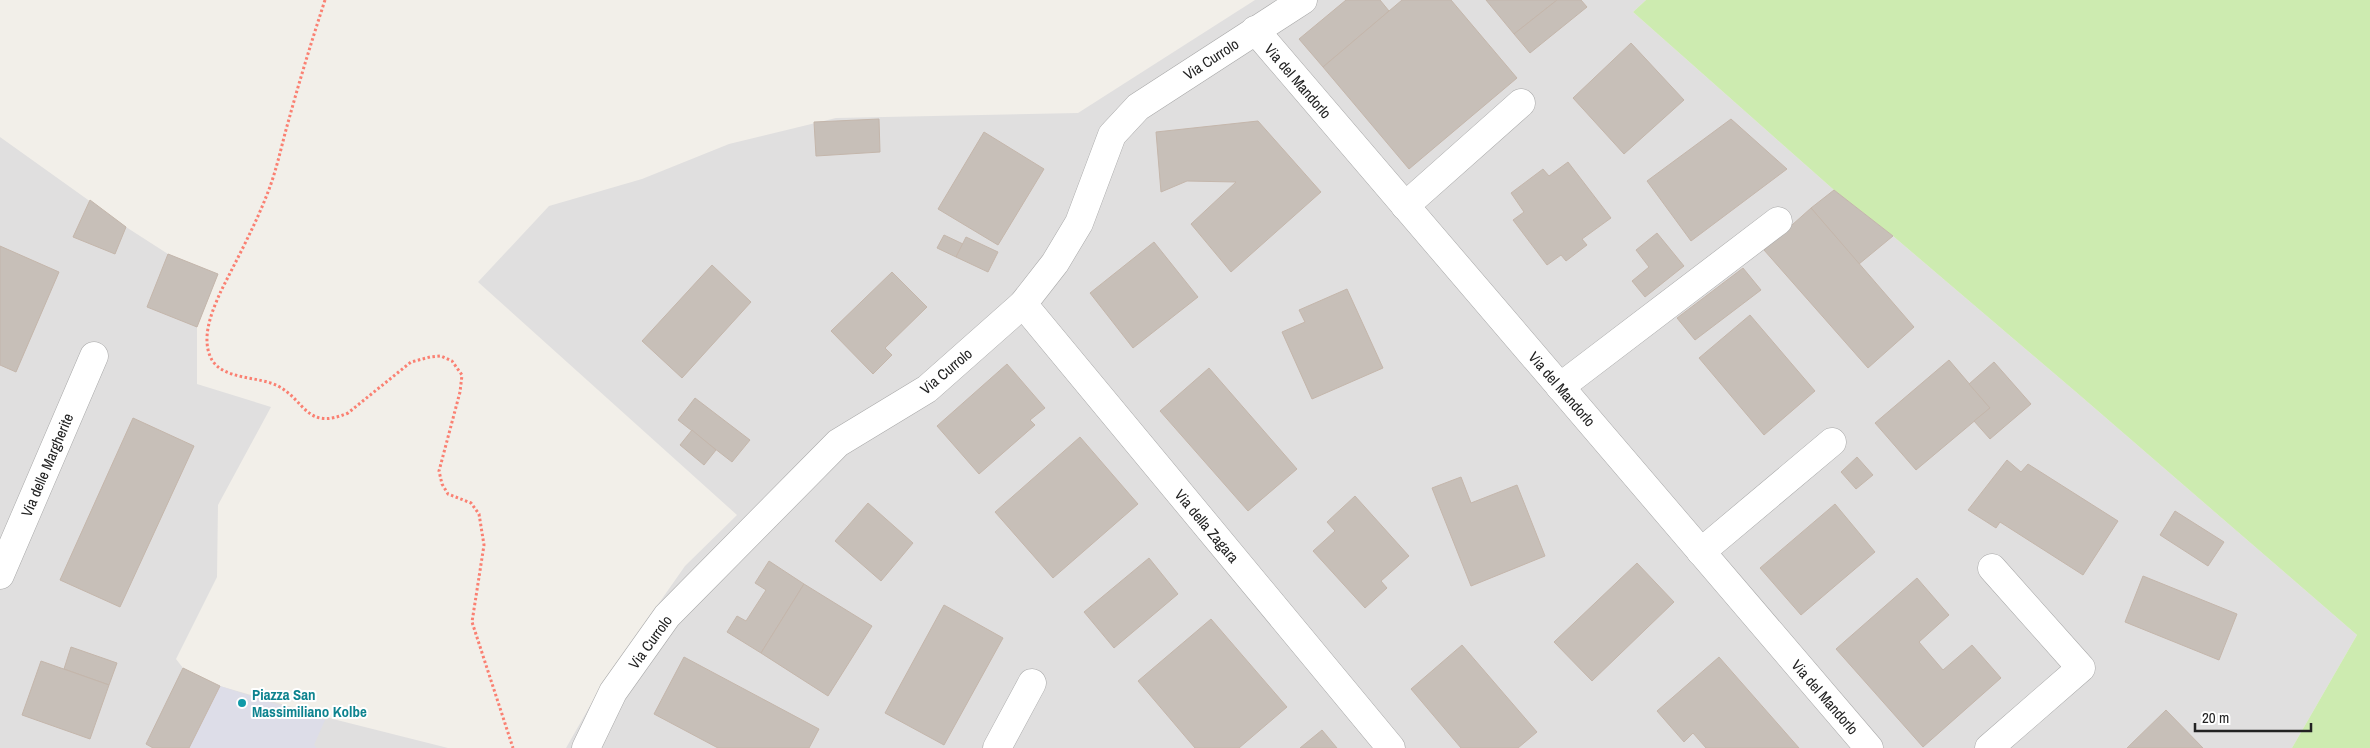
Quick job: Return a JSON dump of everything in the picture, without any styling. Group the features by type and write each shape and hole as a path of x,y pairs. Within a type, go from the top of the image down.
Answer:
{"street":[{"name":"Via Currolo","path":"586,748 613,692 667,616 838,443 927,389 1023,304 1055,263 1079,223 1112,136 1138,107 1303,0"},
{"name":"Via del Mandorlo","path":"1255,30 1868,748"},
{"path":"1405,206 1520,103"},
{"path":"1560,387 1778,221"},
{"name":"Via della Zagara","path":"1023,304 1391,748"},
{"name":"Via delle Margherite","path":"0,575 94,356"},
{"path":"1700,552 1832,442"},
{"path":"1989,748 2081,668 1992,568"},
{"path":"998,748 1032,684"}],"path":[{"path":"325,0 302,70 268,192 210,321 207,348 213,362 222,369 277,386 288,393 302,409 324,419 336,418 348,413 411,362 430,356 441,356 452,362 462,375 460,392 440,471 442,484 448,494 471,503 479,514 484,545 472,622 513,748"}],"shaded area":[{"path":"1255,0 1646,0 1633,12 1834,190 1893,236 2357,635 2292,748 566,748 603,683 685,566 737,515 478,282 549,206 642,179 729,144 836,118 1078,113"},
{"path":"0,137 126,227 168,254 218,274 197,327 197,384 271,407 218,505 217,577 176,659 183,668 220,686 333,719 448,748 0,748"},
{"name":"Piazza San Massimiliano Kolbe","path":"220,686 325,720 314,745 317,748 189,748"}],"green space":[{"path":"1646,0 2370,0 2370,748 2292,748 2357,635 1893,236 1834,190 1633,12"}],"building":[{"path":"1346,0 1380,0 1389,11 1323,67 1299,39"},
{"path":"1402,0 1451,0 1517,78 1409,169 1323,67"},
{"path":"1486,0 1557,0 1514,34"},
{"path":"1557,0 1581,0 1587,7 1530,53 1514,34"},
{"path":"1631,43 1684,100 1624,154 1573,98"},
{"path":"879,119 880,152 816,156 814,122"},
{"path":"1731,119 1787,169 1691,241 1647,181"},
{"path":"1258,121 1321,192 1231,272 1191,224 1236,182 1187,181 1161,192 1156,132"},
{"path":"984,132 1044,169 998,245 938,209"},
{"path":"1568,162 1611,218 1582,239 1587,245 1566,261 1561,255 1547,265 1513,220 1524,212 1511,193 1543,169 1549,176"},
{"path":"1834,190 1893,236 1859,264 1811,208"},
{"path":"90,200 126,227 115,254 73,237"},
{"path":"1811,208 1914,327 1868,368 1764,250"},
{"path":"1657,233 1684,266 1645,297 1632,281 1649,267 1636,250"},
{"path":"944,235 963,244 956,257 937,248"},
{"path":"966,237 998,252 988,272 956,257"},
{"path":"1154,242 1198,297 1133,348 1090,293"},
{"path":"0,246 59,272 16,372 0,365"},
{"path":"168,254 218,274 197,327 147,307"},
{"path":"712,265 751,302 682,378 642,341"},
{"path":"1743,268 1761,290 1695,340 1677,318"},
{"path":"892,272 927,307 885,348 892,355 873,374 831,331"},
{"path":"1347,289 1383,368 1312,399 1282,332 1305,322 1299,310"},
{"path":"1750,315 1815,391 1764,435 1699,358"},
{"path":"1949,360 1990,408 1916,470 1875,423"},
{"path":"1994,362 2031,404 1990,439 1974,421 1990,408 1969,384"},
{"path":"1007,364 1045,408 1030,420 1035,425 979,474 937,426"},
{"path":"1209,368 1297,469 1248,511 1160,411"},
{"path":"695,398 750,440 732,462 678,420"},
{"path":"133,418 194,446 120,607 60,580"},
{"path":"692,430 716,450 704,465 680,445"},
{"path":"1080,437 1138,504 1053,578 995,512"},
{"path":"1857,457 1873,475 1856,489 1841,472"},
{"path":"2007,460 2021,472 2028,464 2118,521 2083,575 2000,522 1996,528 1968,510"},
{"path":"1461,477 1471,503 1517,485 1545,556 1471,586 1432,488"},
{"path":"1355,496 1409,556 1381,581 1387,588 1365,608 1313,551 1335,531 1327,522"},
{"path":"868,503 913,543 881,581 835,541"},
{"path":"1835,504 1875,552 1801,615 1760,568"},
{"path":"2175,511 2224,542 2208,566 2160,535"},
{"path":"1149,558 1178,594 1114,648 1084,612"},
{"path":"769,561 804,584 761,653 727,632 737,616 746,621 766,590 755,583"},
{"path":"1637,563 1674,602 1592,681 1554,642"},
{"path":"2143,576 2237,614 2219,660 2125,622"},
{"path":"1917,578 1949,615 1919,642 1943,670 1972,645 2001,678 1923,747 1836,649"},
{"path":"804,584 872,626 828,696 761,653"},
{"path":"944,605 1003,638 944,745 885,713"},
{"path":"1211,619 1287,707 1239,748 1195,748 1138,681"},
{"path":"1462,645 1537,732 1518,748 1461,748 1411,689"},
{"path":"71,647 117,663 109,685 64,669"},
{"path":"684,657 819,729 809,748 718,748 654,714"},
{"path":"1719,657 1799,748 1706,748 1693,733 1684,742 1657,711"},
{"path":"41,661 109,685 90,739 22,715"},
{"path":"183,668 220,686 189,748 153,748 146,744"},
{"path":"2166,710 2203,748 2127,748"},
{"path":"1322,730 1337,748 1300,748"}],"place":[{"name":"Piazza San Massimiliano Kolbe","path":"242,703"}]}
